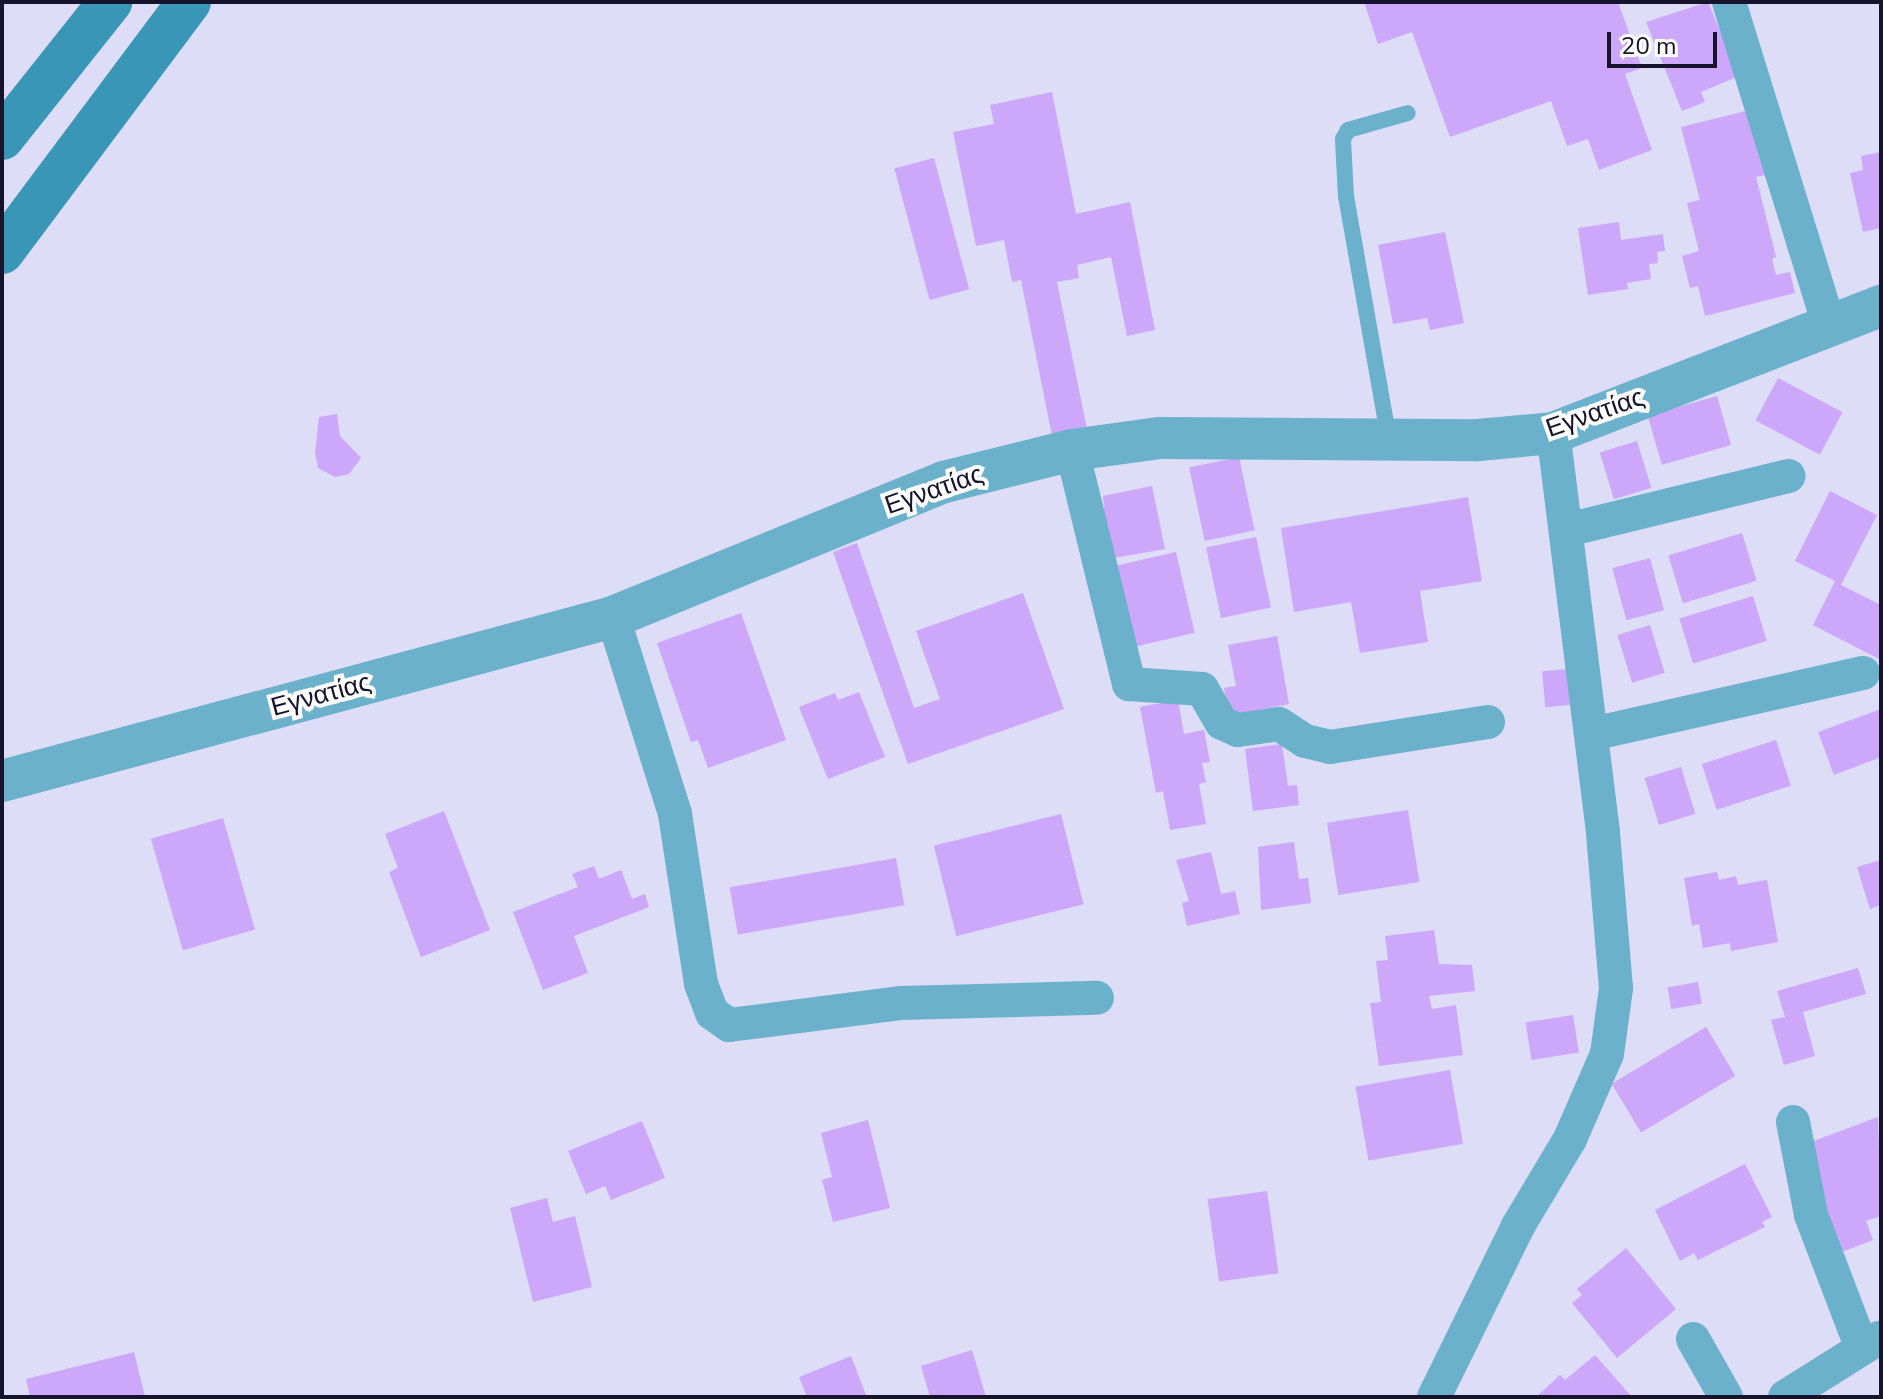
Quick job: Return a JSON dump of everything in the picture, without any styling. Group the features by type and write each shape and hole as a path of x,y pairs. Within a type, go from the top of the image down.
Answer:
{"main road":[{"path":"2,138 110,2"},
{"path":"2,252 189,2"}],"street":[{"path":"1729,2 1829,326"},
{"name":"Εγνατίας","path":"2,781 613,617 944,482 1072,450 1160,438 1389,441 1553,433 1881,306"},
{"path":"1434,1397 1518,1226 1570,1139 1607,1054 1616,988 1592,734 1553,433"},
{"path":"1072,450 1129,684 1202,689 1222,723 1238,730 1279,724 1305,741 1330,747 1488,722"},
{"path":"1567,530 1789,476"},
{"path":"613,617 675,814 701,984 712,1013 729,1025 900,1003 1097,998"},
{"path":"1592,734 1863,673"},
{"path":"1785,1397 1871,1342 1811,1215 1793,1122"},
{"path":"1693,1339 1726,1397"}],"lane":[{"path":"1389,441 1346,197 1343,139 1348,130 1408,113"}],"building":[{"path":"1364,2 1618,2 1642,68 1625,74 1652,150 1599,170 1588,139 1567,146 1551,101 1450,137 1412,32 1378,44"},
{"path":"1708,2 1739,76 1701,92 1705,102 1682,111 1646,22"},
{"path":"1052,92 1076,214 1130,202 1155,330 1127,336 1111,257 1077,265 1079,278 1057,282 1087,429 1052,436 1021,280 1012,282 1004,240 976,246 953,132 994,124 990,105"},
{"path":"1750,110 1766,175 1756,177 1776,257 1772,259 1776,275 1790,272 1795,293 1705,316 1698,286 1690,288 1682,256 1699,251 1687,203 1700,200 1681,127"},
{"path":"1881,152 1881,228 1863,232 1850,173 1863,170 1861,156"},
{"path":"934,158 969,289 930,300 894,169"},
{"path":"1619,222 1621,240 1663,234 1665,251 1657,252 1658,263 1649,264 1651,279 1627,283 1628,289 1588,295 1578,228"},
{"path":"1445,232 1464,323 1430,330 1427,318 1393,324 1378,245"},
{"path":"1778,378 1842,412 1820,455 1755,420"},
{"path":"1717,396 1731,445 1662,465 1648,416"},
{"path":"337,414 340,436 361,458 349,474 335,477 318,468 315,453 319,417"},
{"path":"1637,441 1651,488 1614,499 1600,452"},
{"path":"1239,457 1255,530 1205,541 1189,468"},
{"path":"1152,486 1165,549 1108,559 1103,496"},
{"path":"1830,491 1877,515 1841,585 1881,605 1881,660 1813,625 1835,581 1795,561"},
{"path":"1468,497 1482,581 1420,591 1428,642 1360,653 1351,602 1294,612 1281,528"},
{"path":"1742,533 1757,581 1683,603 1668,556"},
{"path":"1256,537 1271,607 1221,618 1206,548"},
{"path":"857,543 914,708 940,699 916,631 1023,593 1064,709 908,764 833,552"},
{"path":"1176,552 1195,633 1131,647 1113,567"},
{"path":"1650,558 1664,610 1626,620 1612,568"},
{"path":"1753,596 1767,641 1693,663 1679,619"},
{"path":"741,613 786,740 708,768 698,740 691,742 657,643"},
{"path":"1650,625 1665,673 1632,683 1617,635"},
{"path":"1277,636 1289,704 1229,716 1224,688 1236,686 1228,645"},
{"path":"1569,669 1572,705 1545,707 1542,671"},
{"path":"859,692 885,757 828,779 799,707 835,693 838,700"},
{"path":"1178,700 1184,734 1204,730 1210,762 1202,763 1206,782 1199,784 1206,824 1170,830 1163,791 1156,793 1140,707"},
{"path":"1881,709 1881,757 1834,775 1818,732"},
{"path":"1776,740 1791,786 1717,810 1702,764"},
{"path":"1282,744 1288,786 1297,785 1299,805 1253,811 1245,749"},
{"path":"1681,767 1695,814 1659,825 1645,778"},
{"path":"1408,810 1419,882 1338,895 1327,823"},
{"path":"444,811 490,930 421,957 389,872 398,868 385,834"},
{"path":"1061,814 1083,904 956,936 934,846"},
{"path":"223,818 255,930 183,950 151,839"},
{"path":"1294,842 1299,879 1308,878 1311,903 1261,910 1258,847"},
{"path":"1211,852 1221,894 1235,891 1240,914 1187,926 1182,903 1189,901 1176,860"},
{"path":"896,858 904,905 738,935 730,887"},
{"path":"1881,860 1881,905 1870,909 1857,867"},
{"path":"594,866 599,879 621,870 632,899 645,894 649,907 574,936 588,973 543,990 513,912 578,887 572,874"},
{"path":"1717,872 1719,880 1736,876 1738,885 1767,880 1778,942 1731,951 1730,943 1703,948 1699,924 1692,926 1684,878"},
{"path":"1434,930 1439,964 1472,965 1475,991 1429,996 1432,1009 1456,1005 1463,1055 1379,1066 1370,1003 1381,1002 1376,961 1388,960 1385,936"},
{"path":"1858,968 1866,994 1803,1012 1815,1056 1784,1065 1771,1020 1785,1017 1777,991"},
{"path":"1698,982 1702,1004 1671,1009 1667,987"},
{"path":"1573,1015 1579,1053 1532,1060 1526,1023"},
{"path":"1706,1027 1735,1076 1641,1133 1612,1084"},
{"path":"1450,1070 1463,1144 1368,1161 1355,1087"},
{"path":"1878,1117 1881,1216 1866,1221 1873,1240 1842,1252 1803,1145"},
{"path":"868,1120 890,1208 833,1222 822,1180 832,1177 821,1133"},
{"path":"642,1121 665,1178 611,1200 605,1186 586,1194 568,1151"},
{"path":"1745,1164 1772,1217 1762,1222 1765,1227 1698,1260 1694,1253 1680,1261 1655,1210"},
{"path":"1267,1191 1279,1273 1219,1282 1208,1199"},
{"path":"547,1198 553,1222 575,1216 592,1287 533,1302 510,1208"},
{"path":"1626,1248 1676,1309 1617,1358 1572,1303 1582,1295 1577,1289"},
{"path":"972,1350 986,1397 930,1397 921,1366"},
{"path":"134,1352 145,1397 30,1397 26,1379"},
{"path":"1595,1355 1632,1397 1536,1397 1560,1375 1565,1380"},
{"path":"851,1356 866,1395 807,1397 799,1377"}]}
